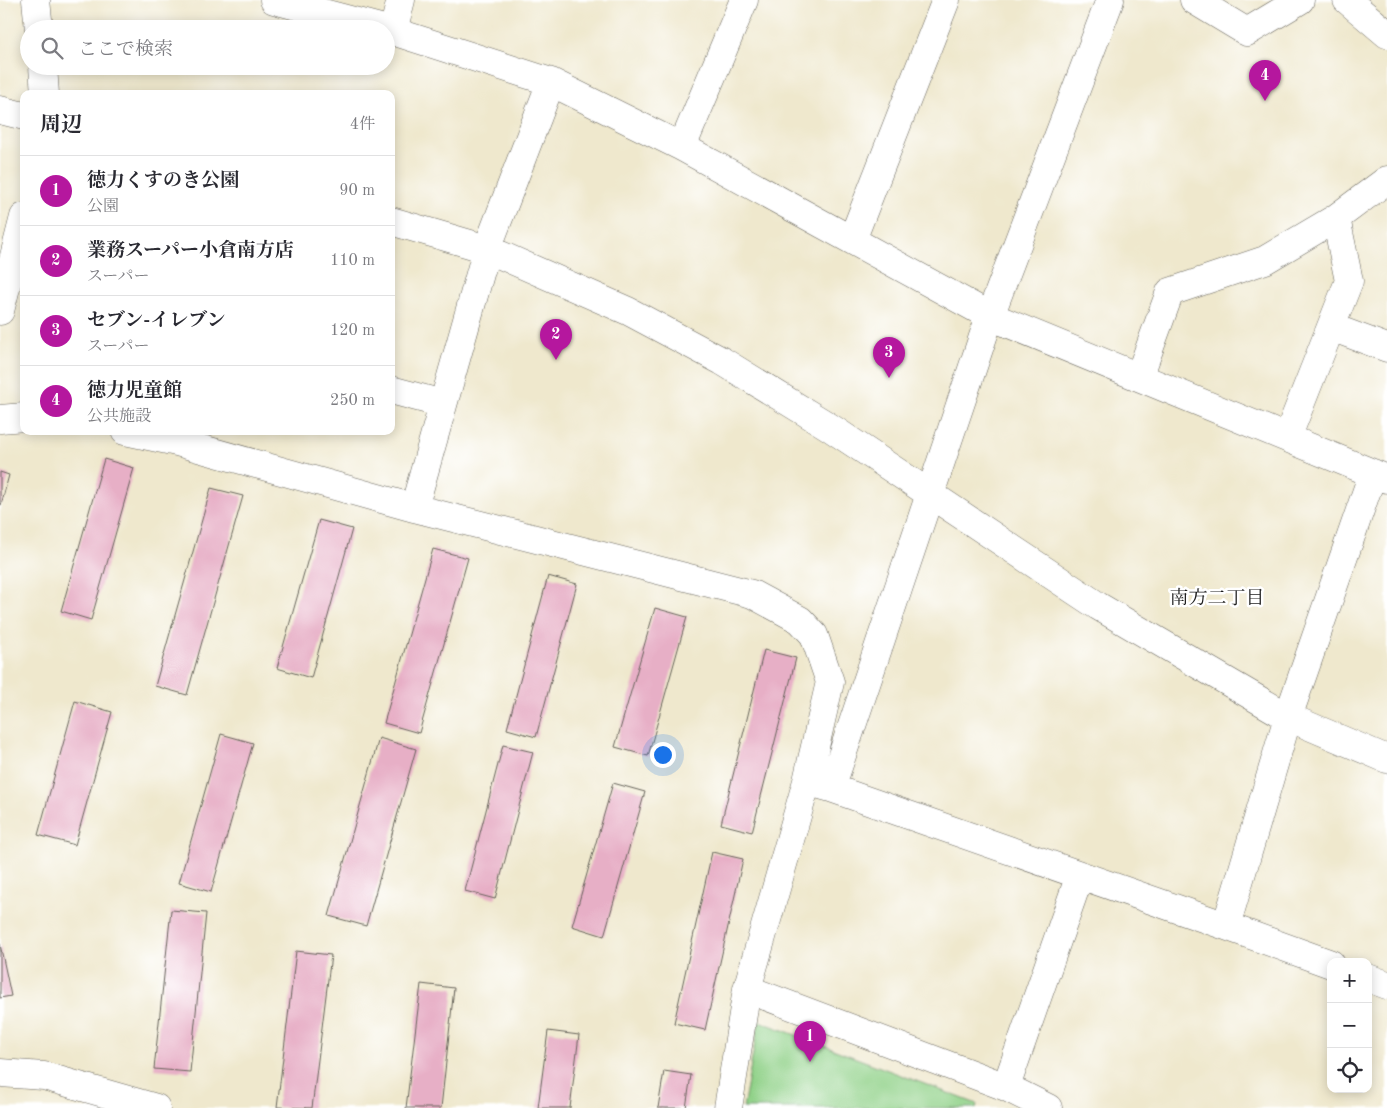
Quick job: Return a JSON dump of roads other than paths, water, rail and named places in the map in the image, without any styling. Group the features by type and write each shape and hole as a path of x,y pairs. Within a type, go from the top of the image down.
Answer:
{"street":[{"path":"36,0 38,20"},
{"path":"274,0 350,20"},
{"path":"392,20 401,0"},
{"path":"852,240 946,0"},
{"path":"728,1108 747,990 819,785 930,494 990,316 1110,0"},
{"path":"1194,0 1247,32 1300,0"},
{"path":"1347,0 1387,34"},
{"path":"682,147 741,1"},
{"path":"395,32 551,82 682,147 990,316 1380,476 1288,717 1226,926"},
{"path":"43,75 45,90"},
{"path":"414,508 487,249 551,82"},
{"path":"0,110 20,115"},
{"path":"1139,377 1170,292 1265,260 1336,218 1385,183"},
{"path":"1287,438 1349,281 1336,218"},
{"path":"395,222 487,249 628,311 722,362 828,426 1098,606 1288,717 1387,759"},
{"path":"0,311 20,233"},
{"path":"1331,326 1387,348"},
{"path":"395,391 443,404"},
{"path":"0,419 20,417"},
{"path":"161,435 179,437 414,508 752,594 800,620 814,635 830,682 819,785"},
{"path":"819,785 1327,963"},
{"path":"1006,1087 1080,875"},
{"path":"1372,979 1387,984"},
{"path":"747,990 1006,1087 1048,1108"},
{"path":"0,1073 44,1076 156,1108"}],"place":[{"name":"徳力児童館","path":"1265,101"},
{"name":"業務スーパー小倉南方店","path":"556,360"},
{"name":"セブン-イレブン","path":"889,378"},
{"name":"徳力くすのき公園","path":"810,1062"}],"district":[{"name":"南方二丁目","path":"1217,599"}]}
